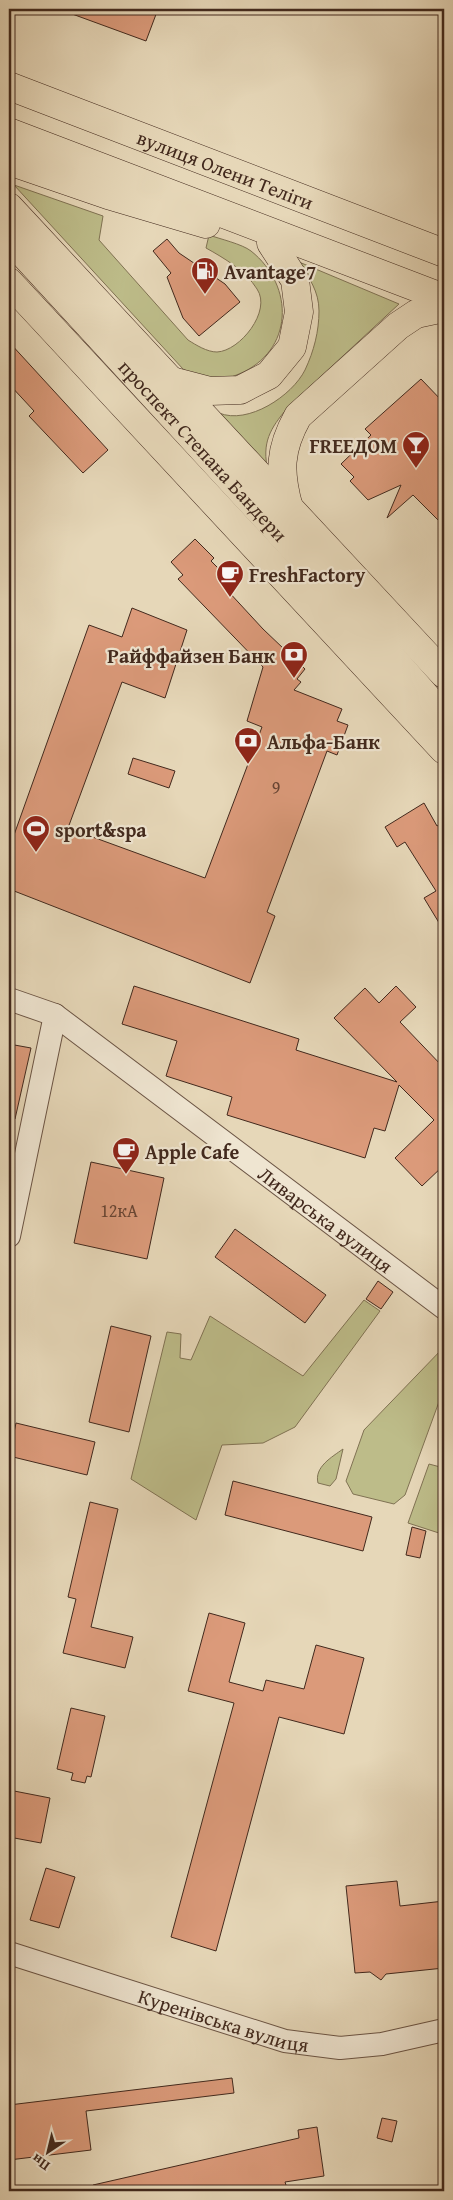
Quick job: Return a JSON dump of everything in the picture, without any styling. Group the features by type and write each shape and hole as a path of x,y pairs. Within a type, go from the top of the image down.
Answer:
{"main road":[{"path":"9,75 119,130"},
{"name":"вулиця Олени Теліги","path":"9,86 119,130 238,173 444,253"},
{"name":"вулиця Олени Теліги","path":"9,132 444,298"},
{"path":"9,161 108,195 270,243 357,264"},
{"path":"9,206 22,242"},
{"name":"проспект Степана Бандери","path":"22,242 168,380 444,674"},
{"name":"проспект Степана Бандери","path":"22,242 444,717"},
{"path":"168,380 210,391 240,390 269,376 292,347 299,312 295,280 270,243"},
{"path":"9,282 444,750"},
{"path":"289,508 282,482 282,458 287,435 298,416 398,326 416,314 444,308"}],"street":[{"name":"Ливарська вулиця","path":"9,999 55,1015 444,1308"},
{"path":"9,1236 55,1015"},
{"name":"Куренівська вулиця","path":"9,1954 285,2041 340,2048 382,2044 444,2030"}],"shaded area":[{"path":"14,185 103,216 99,240 188,340 209,351 226,350 244,337 257,318 261,298 247,276 206,248 209,235 247,248 265,265 275,282 281,299 282,317 279,334 270,350 257,364 231,377 211,382 195,378 183,369"},
{"path":"299,262 399,304 284,412 270,433 266,448 267,466 219,413 230,416 243,415 256,412 268,406 290,389 305,370 315,341 319,304 310,279"},
{"path":"364,1300 380,1311 295,1427 263,1443 222,1445 196,1520 131,1479 167,1332 181,1334 180,1358 191,1360 210,1316 303,1376"},
{"path":"444,1347 444,1388 405,1495 394,1504 353,1494 346,1481 364,1430"},
{"path":"343,1449 336,1479 330,1486 318,1483 317,1477 321,1467"},
{"path":"429,1464 444,1468 444,1529 442,1534 408,1523"}],"building":[{"path":"64,9 158,9 146,41 64,11"},
{"path":"167,239 179,253 225,284 240,302 199,336 183,318 167,277 171,273 153,251"},
{"path":"9,342 108,450 83,473 29,416 34,411 9,384"},
{"name":"FREEДОМ","path":"421,379 444,403 444,526 413,495 387,518 401,485 368,500 350,481 354,477 341,464 371,435 365,429"},
{"path":"195,539 214,558 211,561 223,573 219,576 229,588 227,590 263,629 305,669 297,679 301,682 294,690 342,709 337,721 348,725 337,755 327,751 267,912 275,916 250,983 9,889 9,849 89,625 122,637 132,608 187,630 165,698 122,682 68,828 205,878 262,727 247,721 263,667 178,579 183,575 171,562"},
{"path":"133,758 175,771 169,788 128,774"},
{"path":"424,803 437,826 444,822 444,931 424,898 436,891 405,842 397,847 385,827"},
{"path":"134,986 299,1039 296,1050 397,1082 334,1018 365,988 379,1003 396,986 416,1007 400,1022 444,1068 444,1165 422,1186 395,1158 434,1120 399,1085 385,1131 374,1128 365,1158 227,1115 232,1097 166,1076 177,1041 122,1024"},
{"path":"9,1044 31,1048 15,1119 9,1118"},
{"path":"91,1162 164,1178 147,1259 74,1243"},
{"path":"235,1229 326,1295 305,1323 215,1257"},
{"path":"378,1281 393,1292 381,1309 366,1299"},
{"path":"111,1326 151,1336 129,1432 89,1422"},
{"path":"16,1423 95,1442 87,1475 9,1456"},
{"path":"233,1481 372,1517 363,1551 225,1515"},
{"path":"90,1502 118,1509 91,1627 133,1637 125,1668 63,1653 76,1599 68,1597"},
{"path":"412,1527 426,1531 420,1558 406,1555"},
{"path":"209,1613 245,1623 229,1682 263,1691 266,1680 304,1689 316,1645 364,1658 344,1734 279,1717 216,1951 171,1937 234,1703 188,1691"},
{"path":"71,1708 105,1716 91,1777 87,1776 85,1783 71,1780 73,1773 57,1769"},
{"path":"9,1790 50,1798 41,1843 9,1837"},
{"path":"46,1868 75,1877 59,1928 30,1920"},
{"path":"397,1881 400,1906 444,1901 444,1968 386,1974 381,1980 370,1972 355,1973 346,1886"},
{"path":"232,2078 234,2093 86,2111 91,2150 9,2160 9,2105"},
{"path":"382,2118 397,2121 392,2142 377,2138"},
{"path":"317,2127 324,2176 285,2182 288,2191 93,2191 93,2185 299,2138 298,2130"}],"place":[{"name":"Avantage7","path":"205,295"},
{"name":"FREEДОМ","path":"416,469"},
{"name":"FreshFactory","path":"230,598"},
{"name":"Райффайзен Банк","path":"294,679"},
{"name":"Альфа-Банк","path":"248,765"},
{"name":"sport&spa","path":"36,853"},
{"name":"Apple Cafe","path":"126,1175"}]}
